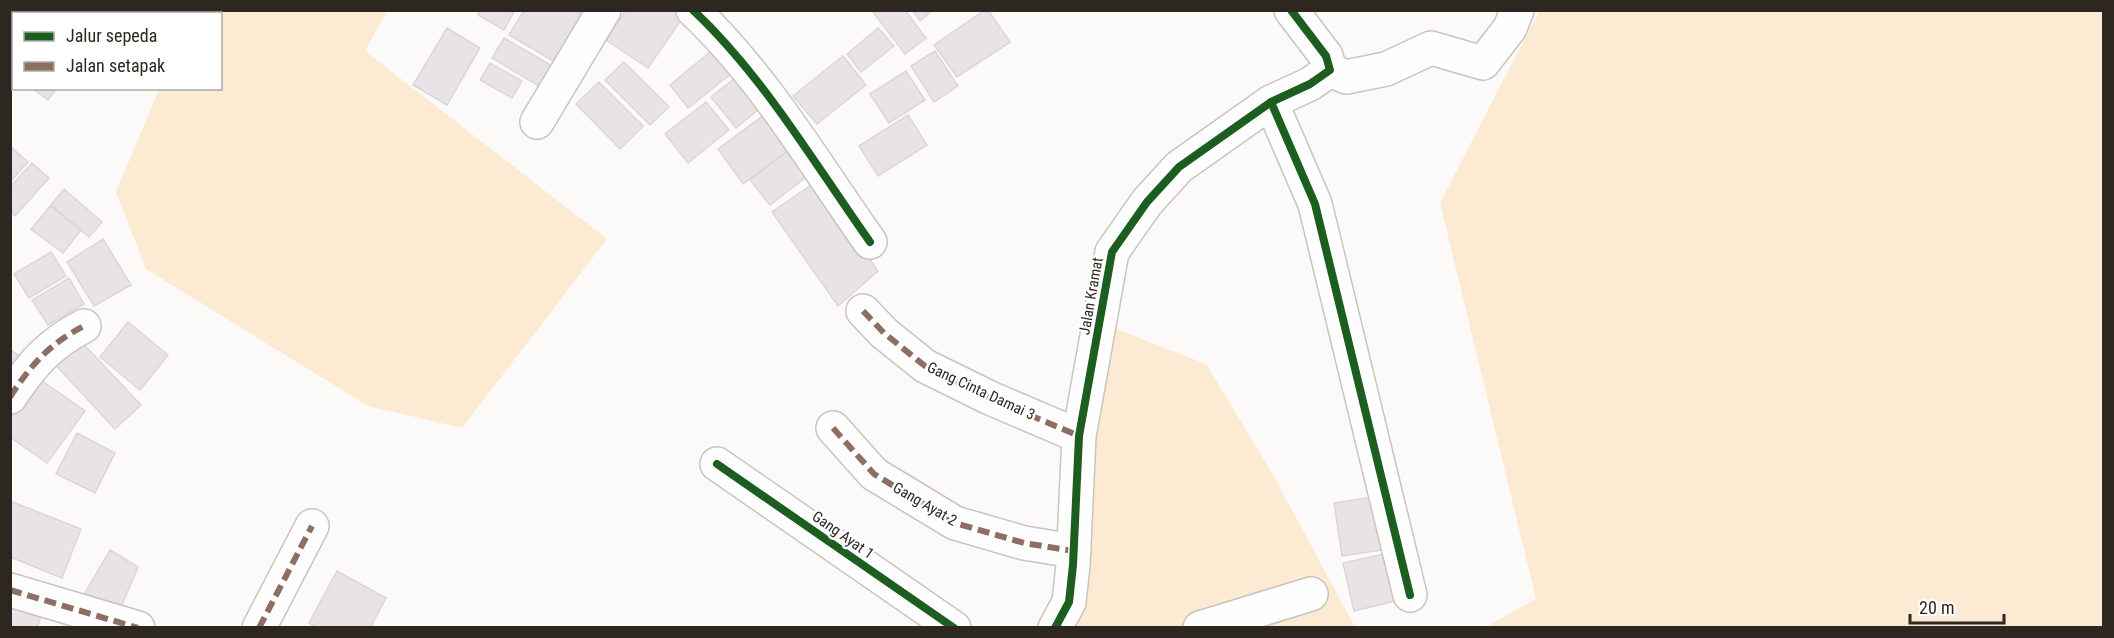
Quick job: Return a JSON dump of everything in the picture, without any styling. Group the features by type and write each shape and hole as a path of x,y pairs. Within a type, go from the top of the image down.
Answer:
{"street":[{"path":"537,122 604,10"},
{"path":"693,10 716,32 765,91 870,242"},
{"path":"1291,10 1326,56 1330,70 1346,76 1386,69 1431,48 1483,63 1510,28 1516,10"},
{"name":"Jalan Kramat","path":"1057,627 1068,602 1074,551 1079,436 1113,252 1147,202 1179,167 1271,102 1310,84 1330,70"},
{"path":"1271,102 1315,204 1410,595"},
{"name":"Gang Cinta Damai 3","path":"863,311 884,333 925,366 990,398 1079,436"},
{"path":"10,397 27,371 62,337 84,326"},
{"name":"Gang Ayat 2","path":"833,428 874,474 955,523 1024,543 1074,551"},
{"name":"Gang Ayat 1","path":"717,464 954,627"},
{"path":"259,627 312,526"},
{"path":"10,590 138,627"},
{"path":"1200,627 1246,621 1311,594"}],"shaded area":[{"path":"387,11 365,51 607,239 462,428 368,406 146,269 116,192 159,90 222,90 222,12 212,12"},
{"path":"1539,11 2103,11 2103,627 1486,627 1536,599 1440,203"},
{"path":"1093,320 1206,364 1271,471 1355,627 1043,628 1065,584"}],"building":[{"path":"10,10 109,10 111,12 12,12 12,73 10,72"},
{"path":"480,10 515,10 504,30 478,15"},
{"path":"524,10 575,10 589,19 562,66 509,35"},
{"path":"626,10 682,10 686,13 648,68 606,40"},
{"path":"876,10 905,10 926,38 905,54 873,12"},
{"path":"912,10 933,10 920,21"},
{"path":"988,10 1010,42 957,77 934,45"},
{"path":"447,28 480,48 447,105 413,85"},
{"path":"878,28 894,46 861,72 847,54"},
{"path":"504,38 561,71 549,92 492,58"},
{"path":"717,46 736,70 688,108 670,85"},
{"path":"935,51 958,86 934,102 911,66"},
{"path":"843,56 866,85 817,124 793,96"},
{"path":"624,62 669,107 650,125 605,80"},
{"path":"490,63 522,81 512,98 480,80"},
{"path":"906,71 925,100 889,123 870,94"},
{"path":"740,74 765,104 736,128 711,97"},
{"path":"599,82 643,126 620,149 576,104"},
{"path":"35,90 56,90 48,100"},
{"path":"706,102 729,130 688,163 665,134"},
{"path":"764,115 790,149 743,184 718,149"},
{"path":"908,115 927,145 878,176 859,146"},
{"path":"10,146 28,162 10,182"},
{"path":"790,149 810,174 770,205 750,180"},
{"path":"32,163 49,178 15,216 10,211 10,187"},
{"path":"817,181 878,271 838,306 772,212"},
{"path":"64,189 102,222 89,237 51,205"},
{"path":"50,206 81,230 63,253 31,229"},
{"path":"103,239 131,285 94,306 67,262"},
{"path":"51,252 66,276 29,298 14,274"},
{"path":"69,278 84,304 48,325 32,300"},
{"path":"128,322 168,355 140,390 100,357"},
{"path":"74,334 141,405 115,429 49,358"},
{"path":"10,350 25,359 10,383"},
{"path":"38,378 85,411 47,463 10,437 10,415"},
{"path":"77,433 115,453 95,493 56,474"},
{"path":"1380,496 1388,549 1342,556 1334,503"},
{"path":"10,501 81,529 62,578 10,557"},
{"path":"110,550 138,567 121,607 83,596"},
{"path":"1393,552 1404,599 1354,611 1343,563"},
{"path":"337,571 386,598 370,628 317,628 309,623"},
{"path":"10,606 41,616 37,628 10,628"}],"marked path":[{"path":"863,311 884,333 925,366 990,398 1079,436"},
{"path":"10,397 42,356 61,340 84,326"},
{"path":"833,428 874,474 955,523 1024,543 1074,551"},
{"path":"259,628 312,526"},
{"path":"10,590 138,628"}],"cycle path":[{"path":"693,10 743,63 870,242"},
{"path":"1055,628 1069,602 1079,436 1112,252 1147,202 1179,167 1271,102 1310,84 1330,70 1326,56 1291,10"},
{"path":"1271,102 1315,204 1410,595"},
{"path":"717,464 954,628"}]}
